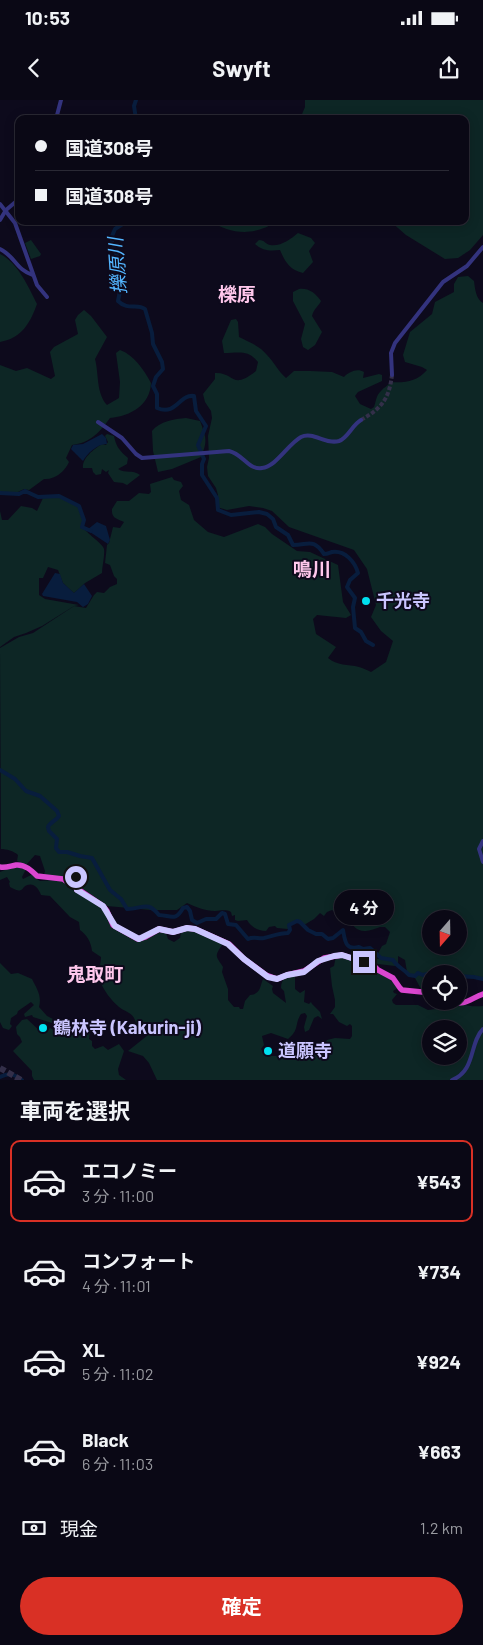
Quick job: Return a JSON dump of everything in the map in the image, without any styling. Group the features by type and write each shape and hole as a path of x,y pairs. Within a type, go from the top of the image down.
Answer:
{"highway":[{"path":"0,867 7,868 18,865 31,869 37,876 65,880 103,906 115,926 138,939 159,929 173,932 187,928 195,929 228,944 244,959 272,979 304,972 324,958 342,955 371,964 393,978 402,990 422,992"},
{"path":"65,880 71,876 80,878 77,890"},
{"path":"467,1002 483,994"}],"street":[{"path":"57,115 61,100"},
{"path":"0,220 6,210 15,202"},
{"path":"0,204 15,223"},
{"path":"16,225 37,285 47,297"},
{"path":"392,375 391,353 395,343 443,282 467,266 483,247"},
{"path":"0,249 10,256 20,269 33,275"},
{"path":"98,422 126,441 138,455 147,459 229,451 241,456 250,465 265,468 271,465 293,442 303,436 309,435 332,442 338,441 344,438 355,424 361,420"},
{"path":"483,841 480,843 479,849 483,862"},
{"path":"452,1080 457,1078 470,1062 478,1035 483,1029"}],"green space":[{"path":"305,100 483,100 483,235 470,250 458,258 445,259 406,235 395,225 469,225 469,115 302,115 305,107"},
{"path":"218,225 270,225 250,232 229,230"},
{"path":"298,233 311,238 315,243 309,251 313,262 303,273 288,265 280,250 267,250 255,244 259,240 270,245 278,245"},
{"path":"31,240 41,254 31,259 25,243"},
{"path":"0,254 17,269 37,304 24,329 14,337 0,342"},
{"path":"468,276 474,281 477,296 483,303 483,979 476,976 467,976 467,965 422,965 421,989 415,978 407,972 405,960 398,956 398,964 395,966 363,960 364,957 380,959 377,955 382,946 386,944 390,932 385,927 367,931 359,930 344,916 332,910 324,916 320,913 304,925 297,920 289,924 288,929 275,926 269,927 266,931 255,928 247,920 235,920 235,915 232,916 229,911 208,910 187,903 177,910 107,906 65,878 44,875 45,871 40,856 35,855 26,865 17,861 18,855 10,850 1,849 0,648 19,637 33,633 74,606 86,608 97,592 104,593 110,587 117,584 117,579 110,565 105,563 107,545 113,527 120,528 124,522 114,517 112,509 117,501 129,501 139,493 149,494 151,492 150,484 172,477 174,480 181,482 183,486 179,491 181,500 189,505 194,520 208,532 224,537 258,524 265,527 297,551 310,552 338,565 343,602 351,615 346,618 317,615 313,619 316,634 336,647 328,658 335,662 359,667 371,672 386,662 393,641 381,631 371,617 376,605 367,569 354,550 289,527 272,511 263,508 249,506 227,510 217,507 218,495 208,476 207,467 209,458 208,436 212,418 211,411 205,402 203,394 215,379 215,373 221,373 237,380 242,380 256,371 258,362 247,353 224,353 222,341 231,320 236,319 239,337 261,349 286,378 294,371 332,372 344,377 351,372 359,370 364,372 363,378 382,375 382,381 358,392 355,396 360,404 371,409 374,407 379,393 390,382 410,381 419,377 427,370 405,362 403,355 410,332 432,314 435,302 454,292 454,284 458,277"},
{"path":"299,289 306,289 312,292 321,301 312,316 322,332 315,345 308,350 303,347 301,339 305,324 293,301 293,292"},
{"path":"84,310 107,337 95,359 99,389 107,405 119,398 120,382 116,353 120,350 134,359 142,368 151,383 150,391 138,408 125,415 110,418 89,439 72,445 66,458 69,462 59,474 52,478 44,479 29,490 24,489 14,494 10,492 0,493 0,365 16,371 27,368 51,379 55,376 50,352 54,347 78,334 75,320"},
{"path":"186,418 200,421 204,431 205,447 201,457 172,469 158,472 153,451 152,431 163,423"},
{"path":"107,434 114,436 119,448 128,458 127,464 118,469 140,475 127,485 114,482 108,473 109,470 106,472 102,469 101,474 96,475 92,468 83,468 84,461 89,454 102,444 106,445 108,442 105,436"},
{"path":"55,496 67,499 78,507 83,518 82,526 103,547 102,573 85,583 74,593 63,583 58,570 48,567 43,578 39,578 39,595 45,599 79,605 74,606 42,626 14,637 0,647 0,511 2,520 8,520 21,506 37,511 43,498"},
{"path":"15,866 26,869 22,877 23,879 33,874 40,881 60,880 67,884 67,887 105,910 111,927 136,939 137,942 159,933 166,933 168,939 174,942 180,938 181,933 186,931 200,933 220,941 222,945 217,956 223,967 222,972 228,989 228,1000 234,1007 239,1007 240,1009 243,1009 245,1001 250,995 258,991 263,979 273,986 273,993 286,1003 284,991 281,988 282,982 285,978 295,974 295,989 300,993 305,990 304,1002 309,1004 311,1002 320,1012 322,1019 318,1016 314,1018 309,1030 305,1032 304,1027 307,1016 305,1013 301,1014 296,1030 288,1039 271,1033 262,1036 264,1045 261,1049 266,1056 280,1056 282,1052 281,1044 289,1041 296,1042 293,1046 295,1049 301,1048 301,1052 310,1055 324,1046 327,1040 335,1038 350,1039 352,1036 352,1026 339,1022 333,1014 330,1014 335,1007 335,1000 330,968 334,966 336,956 363,963 384,974 398,988 393,991 397,994 392,1000 396,1005 418,1005 422,1007 422,1010 467,1010 467,1005 483,1006 483,1080 157,1080 149,1063 143,1056 128,1051 148,1035 149,1031 136,1023 135,1019 119,1007 106,992 99,979 101,957 92,951 88,939 80,930 79,922 70,917 50,896 41,895 34,886 27,885 22,890 17,890 10,887 7,877 0,880 0,872"},
{"path":"0,963 11,974 18,973 32,979 39,996 39,1007 47,1016 53,1019 52,1023 32,1015 25,1017 24,1014 34,1005 31,1002 11,1018 10,1024 12,1026 9,1030 3,1028 0,1022"},
{"path":"27,1019 42,1033 50,1028 66,1033 75,1025 84,1031 90,1030 89,1039 92,1041 92,1046 95,1049 103,1046 108,1050 119,1044 124,1051 118,1069 119,1075 126,1080 34,1080 32,1071 13,1051 22,1042 17,1034 16,1027 22,1020"}],"water":[{"path":"102,434 106,438 107,444 100,445 94,449 83,461 71,449 73,445 83,444"},
{"path":"97,522 106,526 110,540 108,544 87,530"},
{"path":"55,573 60,574 63,583 74,593 84,584 92,596 88,604 83,607 77,602 43,596 42,594"}],"waterway":[{"name":"擽原川","path":"135,115 134,106 136,100"},
{"name":"擽原川","path":"121,225 115,229 112,236 112,243 117,256 114,270 121,286 118,301 125,306 142,307 145,309 153,344 162,362 163,369 156,377 153,386 157,394 157,408 169,409 185,398 194,396 196,411 206,426 198,445 204,459 202,475 217,498 218,510 231,515 259,512 267,514 273,519 276,527 288,535 293,545 310,543 317,546 324,554 337,552 349,558 358,573 350,580 347,587 355,598 353,607 355,628 361,632 366,641 373,645"},
{"path":"0,493 19,494 25,491 38,497 59,496 79,506 84,520 82,527 91,531"},
{"path":"0,770 15,779 26,791 40,796 57,811 59,816 48,827 49,831 57,839 56,848 59,852 92,858 110,890 121,899 127,909 144,906 155,910 159,915 173,917 178,915 183,908 187,907 192,920 197,923 206,919 216,919 222,913 225,914 228,924 236,925 248,939 288,933 290,930 289,925 297,921 308,930 316,934 322,934 328,939 333,938 343,930 348,946 363,949 370,948 381,958 393,960 409,975 415,976 418,973 422,975"},
{"path":"467,977 483,979"},
{"path":"0,1077 11,1074 22,1080"}],"tunnel":[{"path":"361,420 383,402 389,390 392,375"},
{"path":"0,1068 21,1080"}],"place":[{"name":"千光寺","path":"366,601"},
{"name":"鶴林寺 (Kakurin-ji)","path":"43,1028"},
{"name":"道願寺","path":"268,1051"}],"district":[{"name":"櫟原","path":"237,294"},
{"name":"鳴川","path":"312,569"},
{"name":"鬼取町","path":"95,974"}],"route":[{"path":"76,877 80,878 77,890 103,906 113,925 117,928 139,939 159,929 173,932 187,928 195,929 228,944 244,959 272,979 304,972 318,961 334,956 342,955 364,962"}]}
